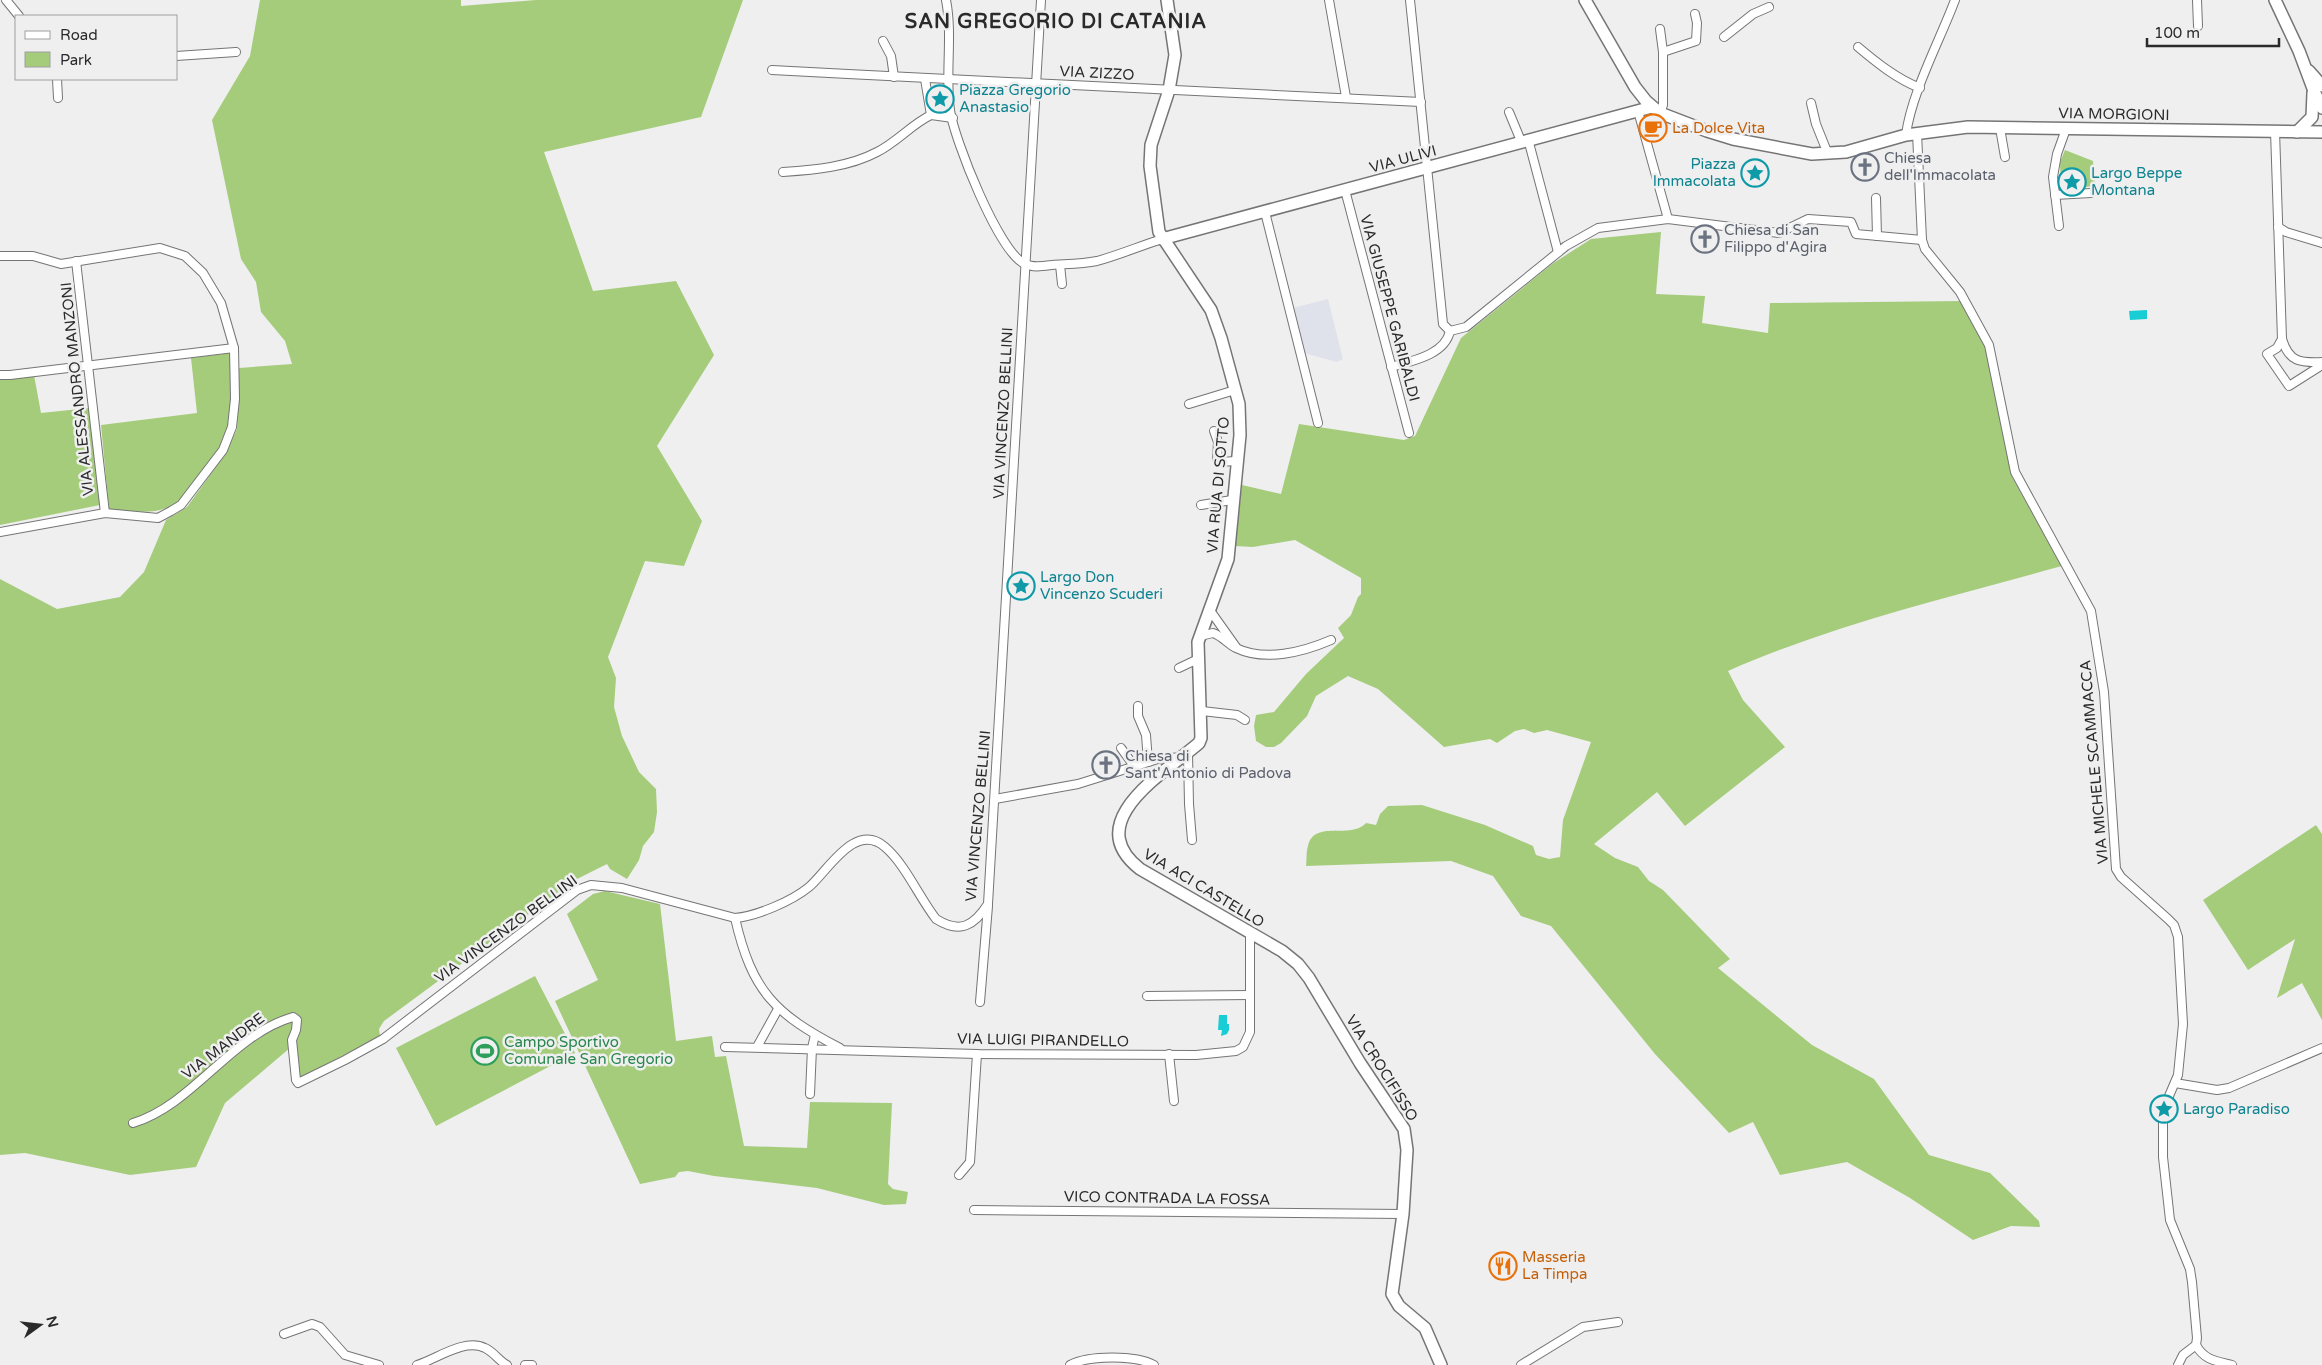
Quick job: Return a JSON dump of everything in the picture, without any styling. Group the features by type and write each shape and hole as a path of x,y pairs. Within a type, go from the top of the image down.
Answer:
{"street":[{"path":"6,0 18,15"},
{"path":"946,0 950,18 950,111 966,159 990,216 1006,245 1025,264 1034,266 1096,261 1162,240 1155,208 1150,166 1156,128 1170,90 1175,55 1167,0"},
{"name":"VIA VINCENZO BELLINI","path":"382,1039 577,890 591,884 652,895 736,918 756,914 808,888 846,848 864,840 873,840 890,852 922,902 936,919 945,924 962,926 974,923 988,904 1041,0"},
{"path":"1329,0 1346,97"},
{"path":"1410,0 1443,324 1450,331"},
{"path":"1585,0 1635,86 1656,110 1664,104 1663,52 1660,29"},
{"path":"1906,135 1908,121 1920,88 1956,0"},
{"path":"2198,0 2198,26"},
{"path":"2275,0 2306,68 2320,87 2322,108"},
{"path":"1724,37 1753,14 1770,7"},
{"path":"1663,52 1696,41 1698,29 1695,14"},
{"path":"883,41 891,56 894,77"},
{"path":"1858,47 1872,59 1908,83 1920,88"},
{"path":"178,56 236,52"},
{"name":"VIA ZIZZO","path":"772,70 1421,102"},
{"path":"925,78 929,116"},
{"path":"57,80 58,98"},
{"path":"2297,132 2312,117 2320,87"},
{"path":"1811,103 1816,124 1828,154"},
{"name":"VIA ULIVI","path":"1162,240 1525,140 1638,111 1656,110"},
{"name":"VIA MORGIONI","path":"1656,110 1733,139 1812,154 1846,152 1906,135 1968,127 2322,132"},
{"path":"1638,111 1668,219"},
{"path":"1509,112 1525,140 1558,252"},
{"path":"783,172 849,164 861,160 878,152 929,116 954,121"},
{"path":"2000,128 2005,157"},
{"path":"2060,226 2053,177 2057,154 2066,129"},
{"path":"2275,131 2282,339 2288,354 2295,360 2322,364"},
{"path":"1450,331 1466,327 1558,252 1598,228 1668,219 1780,233 1808,219 1851,222 1856,234 1922,240 1918,133"},
{"name":"VIA GIUSEPPE GARIBALDI","path":"1344,190 1409,433"},
{"path":"2055,195 2091,193"},
{"path":"1876,198 1877,236"},
{"path":"1265,212 1318,423"},
{"path":"2278,227 2286,232 2322,243"},
{"name":"VIA RUA DI SOTTO","path":"1162,240 1211,310 1222,338 1239,404 1240,420 1228,559 1200,636 1198,659 1202,711 1201,738 1199,743 1185,755"},
{"name":"VIA MICHELE SCAMMACCA","path":"1922,240 1925,249 1960,292 1992,354 2015,472 2091,610 2104,692 2116,869 2121,877 2174,925 2178,937 2183,1024 2181,1058 2175,1083 2163,1110 2162,1134 2170,1220 2190,1269 2196,1345"},
{"path":"0,256 33,256 61,264 160,248 185,256 204,273 216,291 234,348 235,399 232,427 223,450 181,505 158,518 105,513 0,532"},
{"name":"VIA ALESSANDRO MANZONI","path":"76,261 105,513"},
{"path":"1060,265 1062,284"},
{"path":"1391,367 1424,358 1448,340 1450,331"},
{"path":"2282,339 2277,348 2268,354 2289,386 2322,364"},
{"path":"0,374 10,375 234,348"},
{"path":"1189,404 1235,390"},
{"path":"1214,430 1218,442 1217,462 1237,461"},
{"path":"1201,505 1232,500"},
{"path":"1209,609 1237,649"},
{"path":"1200,636 1214,633 1237,649 1276,654 1314,648 1331,640"},
{"path":"1179,668 1198,659"},
{"path":"1138,706 1138,716 1146,735 1148,762"},
{"path":"1202,711 1237,715 1245,720"},
{"path":"1121,748 1134,766"},
{"path":"995,799 1078,784 1148,762 1185,755 1192,840"},
{"name":"VIA ACI CASTELLO","path":"1185,755 1132,800 1122,818 1120,837 1122,846 1130,860 1140,869 1282,951 1298,964"},
{"path":"980,1002 988,904"},
{"path":"736,918 747,962 755,978 778,1009 815,1035 842,1049"},
{"name":"VIA LUIGI PIRANDELLO","path":"725,1046 977,1054 1169,1054 1236,1051 1243,1047 1250,1032 1250,933"},
{"name":"VIA CROCIFISSO","path":"1298,964 1404,1129 1407,1150 1403,1214 1399,1253 1391,1287 1394,1299 1425,1328 1441,1365"},
{"path":"1147,996 1250,996"},
{"path":"757,1047 778,1009"},
{"name":"VIA MANDRE","path":"133,1123 144,1120 161,1109 242,1046 273,1024 286,1019 293,1017 297,1020 292,1040 296,1080 298,1082 345,1060 382,1039"},
{"path":"810,1094 812,1048 815,1035"},
{"path":"2175,1083 2217,1090 2229,1088 2322,1048"},
{"path":"959,1175 970,1162 977,1054"},
{"path":"1169,1054 1174,1101"},
{"name":"VICO CONTRADA LA FOSSA","path":"974,1210 1403,1214"},
{"path":"1521,1365 1583,1327 1618,1322"},
{"path":"284,1334 312,1324 320,1327 345,1355 379,1365"},
{"path":"2178,1365 2183,1355 2196,1345 2201,1354 2210,1360 2232,1365"},
{"path":"416,1365 464,1346 477,1346 486,1348 507,1365"},
{"path":"1070,1365 1090,1358 1108,1357 1154,1365"},
{"path":"525,1365 532,1365"}],"shaded area":[{"path":"1328,299 1343,359 1337,362 1304,353 1293,308"}],"green space":[{"path":"260,0 461,0 461,6 536,0 743,0 701,117 544,152 593,291 676,281 714,355 657,446 702,521 684,566 645,561 608,657 616,678 614,707 622,736 639,772 656,789 657,812 654,832 643,846 639,860 627,879 610,869 607,864 575,880 384,1021 379,1029 380,1036 300,1078 297,1042 225,1103 196,1167 130,1175 25,1153 0,1155 0,579 57,609 120,597 144,572 166,520 187,507 226,453 237,429 239,368 292,364 285,341 261,312 256,282 241,259 212,120 250,56"},
{"path":"2065,150 2093,161 2095,186 2074,188 2061,186 2060,162"},
{"path":"1661,232 1656,294 1705,296 1702,323 1768,333 1770,303 1961,301 1986,346 1993,372 2012,477 2062,566 1851,625 1768,654 1728,671 1743,700 1785,747 1685,826 1657,792 1594,844 1615,858 1638,867 1649,881 1663,890 1730,959 1718,968 1812,1045 1874,1079 1929,1155 1990,1173 2039,1221 2040,1227 2011,1226 1973,1240 1910,1198 1847,1162 1780,1175 1753,1122 1729,1133 1655,1054 1551,926 1521,916 1493,876 1451,861 1306,866 1308,846 1317,833 1351,830 1359,828 1366,823 1376,825 1380,814 1388,806 1422,805 1485,825 1533,846 1536,855 1549,859 1560,857 1563,820 1591,742 1547,730 1534,733 1524,729 1515,731 1497,743 1490,739 1444,747 1378,689 1348,676 1316,696 1307,716 1281,743 1274,747 1266,747 1256,741 1254,726 1256,715 1274,712 1306,674 1344,638 1338,628 1351,615 1361,594 1361,578 1295,540 1253,547 1235,546 1242,485 1281,494 1299,424 1404,440 1415,436 1461,338 1552,264 1591,239"},
{"path":"231,353 233,399 231,418 226,436 221,446 179,501 163,509 146,512 109,509 101,425 197,413 191,358"},
{"path":"34,375 41,413 89,408 100,505 0,525 0,379"},
{"path":"2316,825 2322,834 2322,1020 2302,983 2277,998 2295,939 2248,970 2203,900"},
{"path":"605,891 660,904 676,1041 712,1036 715,1057 726,1056 744,1146 807,1148 810,1102 892,1103 888,1184 893,1189 908,1192 906,1204 884,1205 817,1188 714,1176 688,1171 679,1172 675,1177 640,1184 555,1001 598,980 567,914 593,894"},
{"name":"Campo Sportivo Comunale San Gregorio","path":"535,976 575,1053 436,1126 396,1048"}],"water":[{"path":"2147,310 2147,319 2130,320 2129,311"},
{"path":"1219,1015 1227,1015 1227,1024 1229,1024 1227,1034 1221,1036 1222,1030 1218,1030"}],"place":[{"name":"Piazza Gregorio Anastasio","path":"940,99"},
{"name":"La Dolce Vita","path":"1653,128"},
{"name":"Chiesa dell'Immacolata","path":"1865,167"},
{"name":"Piazza Immacolata","path":"1755,173"},
{"name":"Largo Beppe Montana","path":"2072,182"},
{"name":"Chiesa di San Filippo d'Agira","path":"1705,239"},
{"name":"Largo Don Vincenzo Scuderi","path":"1021,586"},
{"name":"Chiesa di Sant'Antonio di Padova","path":"1106,765"},
{"name":"Campo Sportivo Comunale San Gregorio","path":"485,1051"},
{"name":"Largo Paradiso","path":"2164,1109"},
{"name":"Masseria La Timpa","path":"1503,1266"}],"district":[{"name":"SAN GREGORIO DI CATANIA","path":"1056,22"}]}
